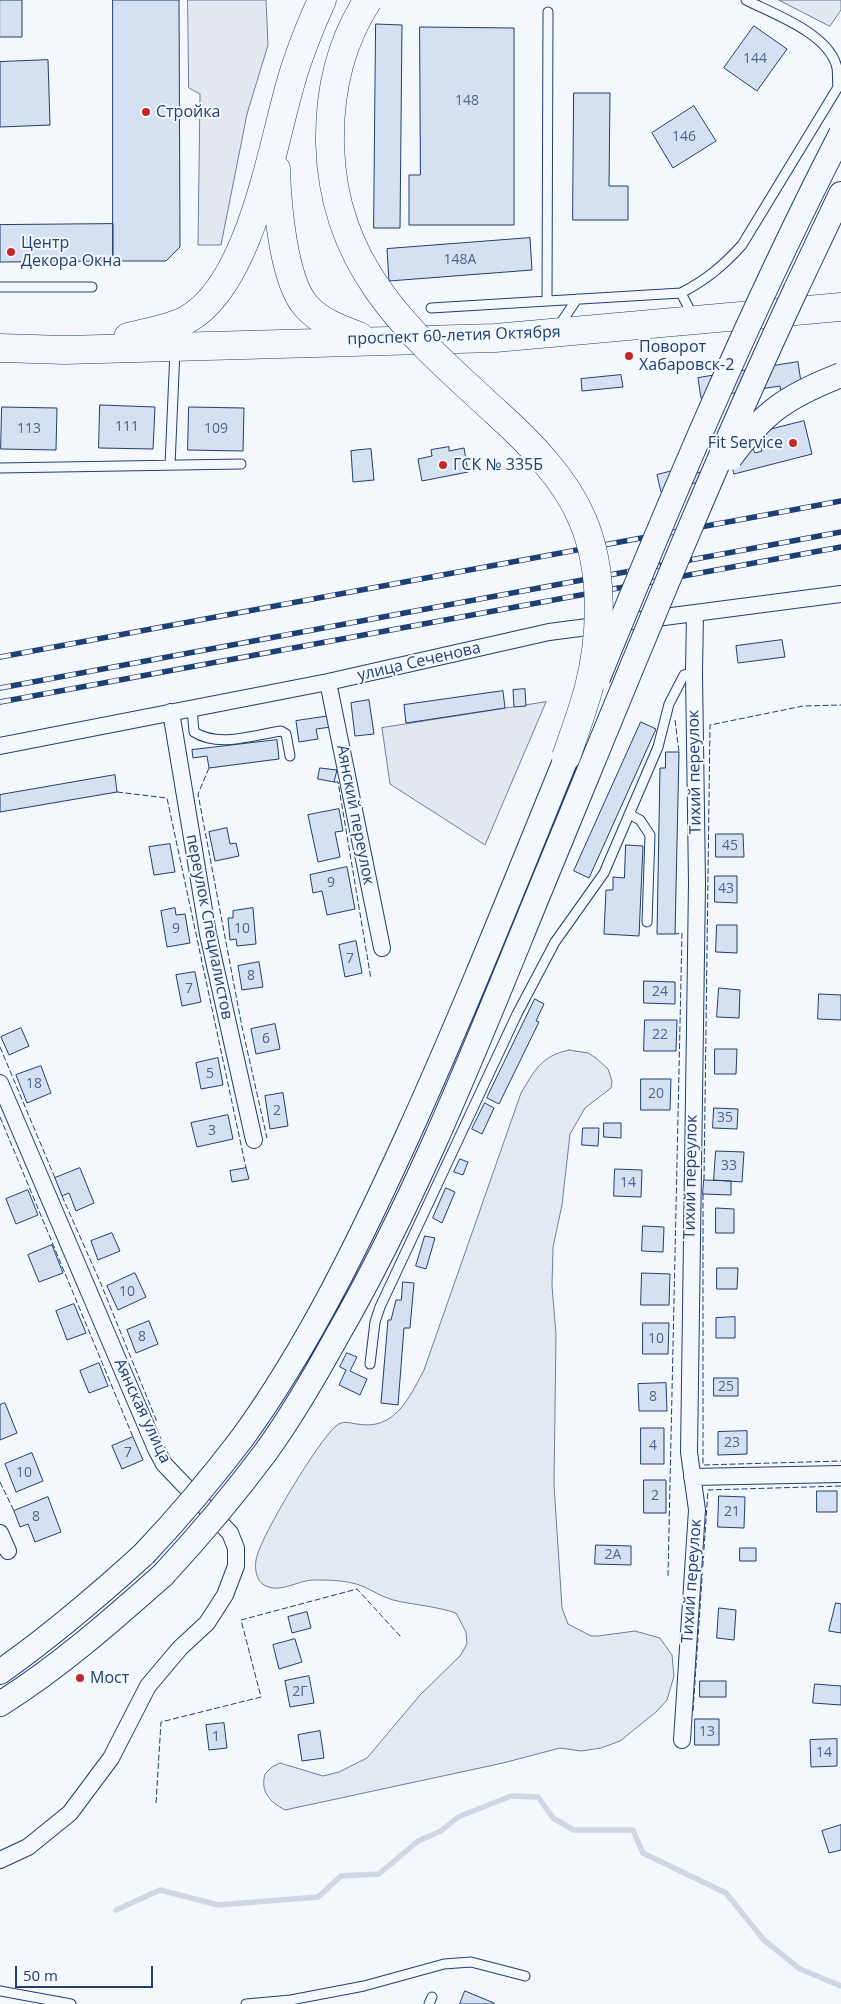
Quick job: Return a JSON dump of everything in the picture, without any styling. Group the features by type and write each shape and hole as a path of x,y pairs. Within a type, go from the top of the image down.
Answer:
{"highway":[{"name":"проспект 60-летия Октября","path":"65,350 119,340 187,320 212,298 238,258 255,216 292,79 307,32 322,0"},
{"path":"368,0 340,58 329,111 330,164 340,214 359,262 387,304 420,343 516,430 568,492 583,521 594,556 598,594 597,639 589,687 566,757"},
{"path":"275,147 276,199 284,248 296,290 306,306 328,324 364,338 386,339"},
{"name":"проспект 60-летия Октября","path":"0,348 65,350 386,339 495,338 841,308"}],"main road":[{"path":"0,1672 38,1646 93,1601 144,1554 193,1501 244,1436 283,1376 332,1291 378,1200 434,1078 654,541 737,351 809,197 841,134"},
{"path":"0,1704 58,1664 111,1622 162,1575 206,1528 266,1452 356,1304 403,1212 459,1088 679,552 796,289 841,194"},
{"path":"796,289 841,214"},
{"path":"679,552 727,462 748,434 772,410 803,390 841,376"}],"street":[{"name":"улица Сеченова","path":"0,746 328,682 549,632 841,594"},
{"name":"Тихий переулок","path":"682,1740 697,1510 689,1452 697,883 694,673 696,613"},
{"name":"Аянский переулок","path":"328,682 382,948"},
{"name":"переулок Специалистов","path":"171,712 208,934 254,1140"},
{"name":"Аянская улица","path":"0,1083 156,1449 164,1464 230,1533 236,1548 236,1566 225,1595 207,1623 180,1648 148,1686 110,1758 70,1813 28,1847 0,1860"},
{"path":"692,1477 841,1474"},
{"path":"0,1533 8,1551"}],"lane":[{"path":"432,308 681,294 706,280 726,264 742,245 838,87 836,67 828,50 816,37 746,0"},
{"path":"547,301 548,12"},
{"path":"0,287 92,287"},
{"path":"681,294 696,321"},
{"path":"553,333 577,299"},
{"path":"170,465 175,346"},
{"path":"0,468 241,464"},
{"path":"370,1364 375,1322 380,1307 474,1105 555,942 604,873 658,747 669,704 677,685 684,676 694,673"},
{"path":"192,710 194,732 201,737 218,741 281,731 286,734 290,756"},
{"path":"629,814 640,820 650,835 647,922"},
{"path":"246,2004 292,2000 364,1986 444,1964 471,1962 525,1976"},
{"path":"0,1991 71,2004"}],"shaded area":[{"path":"188,0 266,0 268,45 247,114 221,245 198,245 200,94 189,88"},
{"path":"779,0 841,0 841,10 830,26"},
{"path":"546,702 485,845 390,784 382,728"},
{"path":"569,1050 588,1053 596,1058 608,1069 612,1081 611,1088 585,1108 570,1134 562,1205 553,1247 552,1286 556,1334 554,1485 562,1608 568,1624 591,1636 635,1631 660,1638 672,1655 674,1676 667,1700 656,1712 620,1741 601,1748 581,1751 560,1748 503,1763 285,1810 275,1804 265,1791 265,1774 272,1767 280,1763 323,1776 339,1772 367,1758 420,1695 460,1656 467,1644 466,1632 456,1613 393,1600 362,1586 350,1583 332,1580 313,1580 277,1588 266,1586 262,1584 256,1573 257,1556 261,1544 292,1488 317,1449 336,1426 344,1422 370,1425 381,1422 399,1410 413,1391 424,1370 521,1093 535,1071 545,1060"}],"building":[{"path":"0,0 22,0 22,37 0,37"},
{"name":"Стройка","path":"113,0 179,0 180,247 166,261 113,261"},
{"path":"376,24 402,25 400,228 374,228"},
{"path":"754,26 787,49 757,91 724,68"},
{"path":"420,27 514,28 514,225 409,225 409,175 420,175"},
{"path":"48,60 50,125 0,127 0,62"},
{"path":"574,93 610,93 609,186 628,186 628,220 573,220"},
{"path":"694,106 716,141 673,168 652,133"},
{"path":"113,224 113,261 0,262 0,225"},
{"path":"530,238 532,270 389,281 387,249"},
{"path":"798,362 802,389 781,392 780,386 701,398 698,378"},
{"path":"621,375 623,387 582,391 581,379"},
{"path":"100,405 155,407 153,449 99,448"},
{"path":"2,407 57,408 56,450 1,449"},
{"path":"189,407 244,408 243,451 188,450"},
{"path":"804,421 812,454 734,474 730,460 753,449 755,453 762,451 757,433"},
{"name":"ГСК № 335Б","path":"449,447 449,451 464,448 468,472 422,481 418,459 432,456 431,450"},
{"path":"371,449 374,480 353,482 351,451"},
{"path":"695,465 697,473 704,471 706,480 661,492 657,475"},
{"path":"782,640 785,657 738,663 736,646"},
{"path":"525,689 526,706 514,707 513,690"},
{"path":"503,691 505,708 406,723 404,705"},
{"path":"369,700 374,734 355,736 351,703"},
{"path":"330,716 331,727 316,729 318,739 299,742 296,721"},
{"path":"641,722 656,729 589,878 574,871"},
{"path":"277,740 279,759 209,768 207,756 193,758 192,750"},
{"path":"666,752 679,752 675,934 657,934 660,768 665,768"},
{"path":"320,768 337,770 334,782 318,779"},
{"path":"115,775 117,792 0,812 0,795"},
{"path":"339,809 343,831 335,832 340,857 318,862 308,815"},
{"path":"227,828 230,844 236,843 239,856 215,861 209,832"},
{"path":"716,834 743,834 744,857 716,857"},
{"path":"170,844 175,872 154,875 149,847"},
{"path":"626,845 643,846 639,936 604,934 606,890 613,890 613,877 624,878"},
{"path":"347,867 355,909 327,915 322,891 313,893 310,875"},
{"path":"715,876 737,876 737,903 715,902"},
{"path":"175,908 176,915 185,914 190,943 167,947 161,911"},
{"path":"253,908 256,944 237,946 236,939 230,940 228,918 233,918 233,911"},
{"path":"717,925 737,925 737,953 716,952"},
{"path":"356,941 362,973 345,977 339,945"},
{"path":"259,962 263,987 242,990 238,966"},
{"path":"195,972 201,1002 182,1006 176,975"},
{"path":"644,981 675,982 675,1004 644,1003"},
{"path":"719,988 740,990 739,1018 717,1017"},
{"path":"819,994 841,995 841,1020 818,1019"},
{"path":"535,999 544,1004 536,1021 539,1022 499,1104 487,1098"},
{"path":"645,1020 677,1020 676,1051 644,1051"},
{"path":"275,1024 280,1049 256,1054 251,1029"},
{"path":"21,1028 29,1046 9,1055 1,1037"},
{"path":"715,1049 737,1049 736,1074 715,1074"},
{"path":"218,1058 223,1085 201,1089 196,1063"},
{"path":"41,1066 51,1093 27,1103 16,1075"},
{"path":"641,1079 671,1079 670,1110 641,1110"},
{"path":"283,1093 288,1126 270,1129 265,1096"},
{"path":"485,1103 494,1108 482,1134 472,1129"},
{"path":"714,1108 738,1109 737,1129 713,1128"},
{"path":"228,1115 233,1139 197,1147 191,1123"},
{"path":"604,1123 621,1123 621,1138 604,1137"},
{"path":"583,1128 599,1128 598,1146 582,1145"},
{"path":"716,1151 744,1152 742,1182 714,1180"},
{"path":"460,1159 468,1162 463,1175 454,1172"},
{"path":"80,1168 94,1203 76,1211 69,1193 62,1196 55,1178"},
{"path":"246,1168 249,1179 232,1182 230,1171"},
{"path":"615,1169 642,1170 641,1197 614,1196"},
{"path":"704,1180 731,1181 731,1195 703,1194"},
{"path":"446,1188 455,1192 442,1223 433,1218"},
{"path":"28,1190 38,1215 16,1224 6,1199"},
{"path":"716,1208 734,1209 734,1233 716,1233"},
{"path":"643,1226 664,1227 663,1252 642,1251"},
{"path":"112,1233 120,1251 98,1260 91,1241"},
{"path":"425,1236 435,1238 426,1269 416,1266"},
{"path":"52,1245 63,1273 39,1282 28,1255"},
{"path":"717,1268 738,1268 737,1289 717,1289"},
{"path":"135,1273 146,1297 118,1310 107,1286"},
{"path":"642,1273 670,1274 669,1305 641,1305"},
{"path":"403,1282 414,1283 410,1328 404,1328 398,1405 381,1403 388,1320 391,1320 396,1300 401,1300"},
{"path":"74,1304 86,1333 67,1340 56,1311"},
{"path":"735,1317 735,1338 716,1338 716,1318"},
{"path":"149,1321 158,1344 136,1353 127,1330"},
{"path":"643,1323 669,1323 668,1354 643,1354"},
{"path":"347,1353 357,1357 350,1371 367,1379 360,1395 339,1385 346,1370 340,1367"},
{"path":"99,1363 108,1386 89,1393 80,1371"},
{"path":"714,1378 738,1378 738,1396 714,1396"},
{"path":"666,1383 667,1411 639,1411 638,1384"},
{"path":"5,1403 17,1433 0,1440 0,1405"},
{"path":"641,1428 664,1428 664,1464 641,1464"},
{"path":"747,1431 747,1454 718,1455 718,1432"},
{"path":"133,1437 143,1460 122,1469 112,1446"},
{"path":"32,1453 43,1481 16,1492 5,1464"},
{"path":"644,1480 666,1480 666,1513 644,1513"},
{"path":"817,1491 837,1491 837,1512 817,1512"},
{"path":"719,1496 745,1497 744,1528 718,1527"},
{"path":"48,1497 61,1532 35,1542 28,1524 20,1527 14,1511"},
{"path":"596,1545 631,1546 631,1565 595,1564"},
{"path":"740,1548 756,1548 756,1561 740,1561"},
{"path":"836,1603 841,1604 841,1633 829,1631"},
{"path":"719,1608 736,1610 734,1640 717,1638"},
{"path":"307,1612 311,1628 292,1633 288,1617"},
{"path":"295,1639 302,1662 279,1669 273,1645"},
{"path":"309,1676 314,1703 290,1707 285,1681"},
{"path":"700,1681 726,1681 726,1697 700,1697"},
{"path":"815,1684 841,1686 841,1705 813,1703"},
{"path":"695,1719 719,1719 719,1745 695,1745"},
{"path":"224,1723 227,1748 209,1750 206,1725"},
{"path":"320,1731 324,1758 302,1761 298,1735"},
{"path":"837,1739 837,1766 811,1767 810,1740"},
{"path":"841,1825 841,1850 829,1853 822,1831"},
{"path":"465,1991 494,2003 494,2004 460,2004"}],"waterway":[{"path":"116,1910 160,1890 218,1905 318,1897 341,1876 379,1874 418,1841 441,1831 458,1817 511,1796 538,1797 553,1818 574,1830 633,1830 643,1853 726,1893 764,1940 800,1969 841,1986"}],"railway":[{"path":"0,657 841,501"},
{"path":"0,688 841,532"},
{"path":"0,702 841,547"}],"fence":[{"path":"704,1180 710,725 803,706 841,705"},
{"path":"675,720 679,752"},
{"path":"209,768 198,794 242,1027 267,1138"},
{"path":"334,782 338,782 371,979"},
{"path":"117,792 167,798 246,1168"},
{"path":"668,1576 682,933 675,934"},
{"path":"0,1047 55,1178"},
{"path":"0,1117 133,1437"},
{"path":"703,1194 703,1465 841,1461"},
{"path":"62,1196 101,1284 157,1422"},
{"path":"0,1482 14,1511"},
{"path":"693,1711 708,1490 841,1486"},
{"path":"156,1803 161,1722 261,1697 241,1620 357,1589 401,1637"}],"place":[{"name":"Стройка","path":"146,112"},
{"name":"Центр Декора Окна","path":"11,252"},
{"name":"Поворот Хабаровск-2","path":"629,356"},
{"name":"Fit Service","path":"793,443"},
{"name":"ГСК № 335Б","path":"443,465"},
{"name":"Мост","path":"80,1678"}]}
